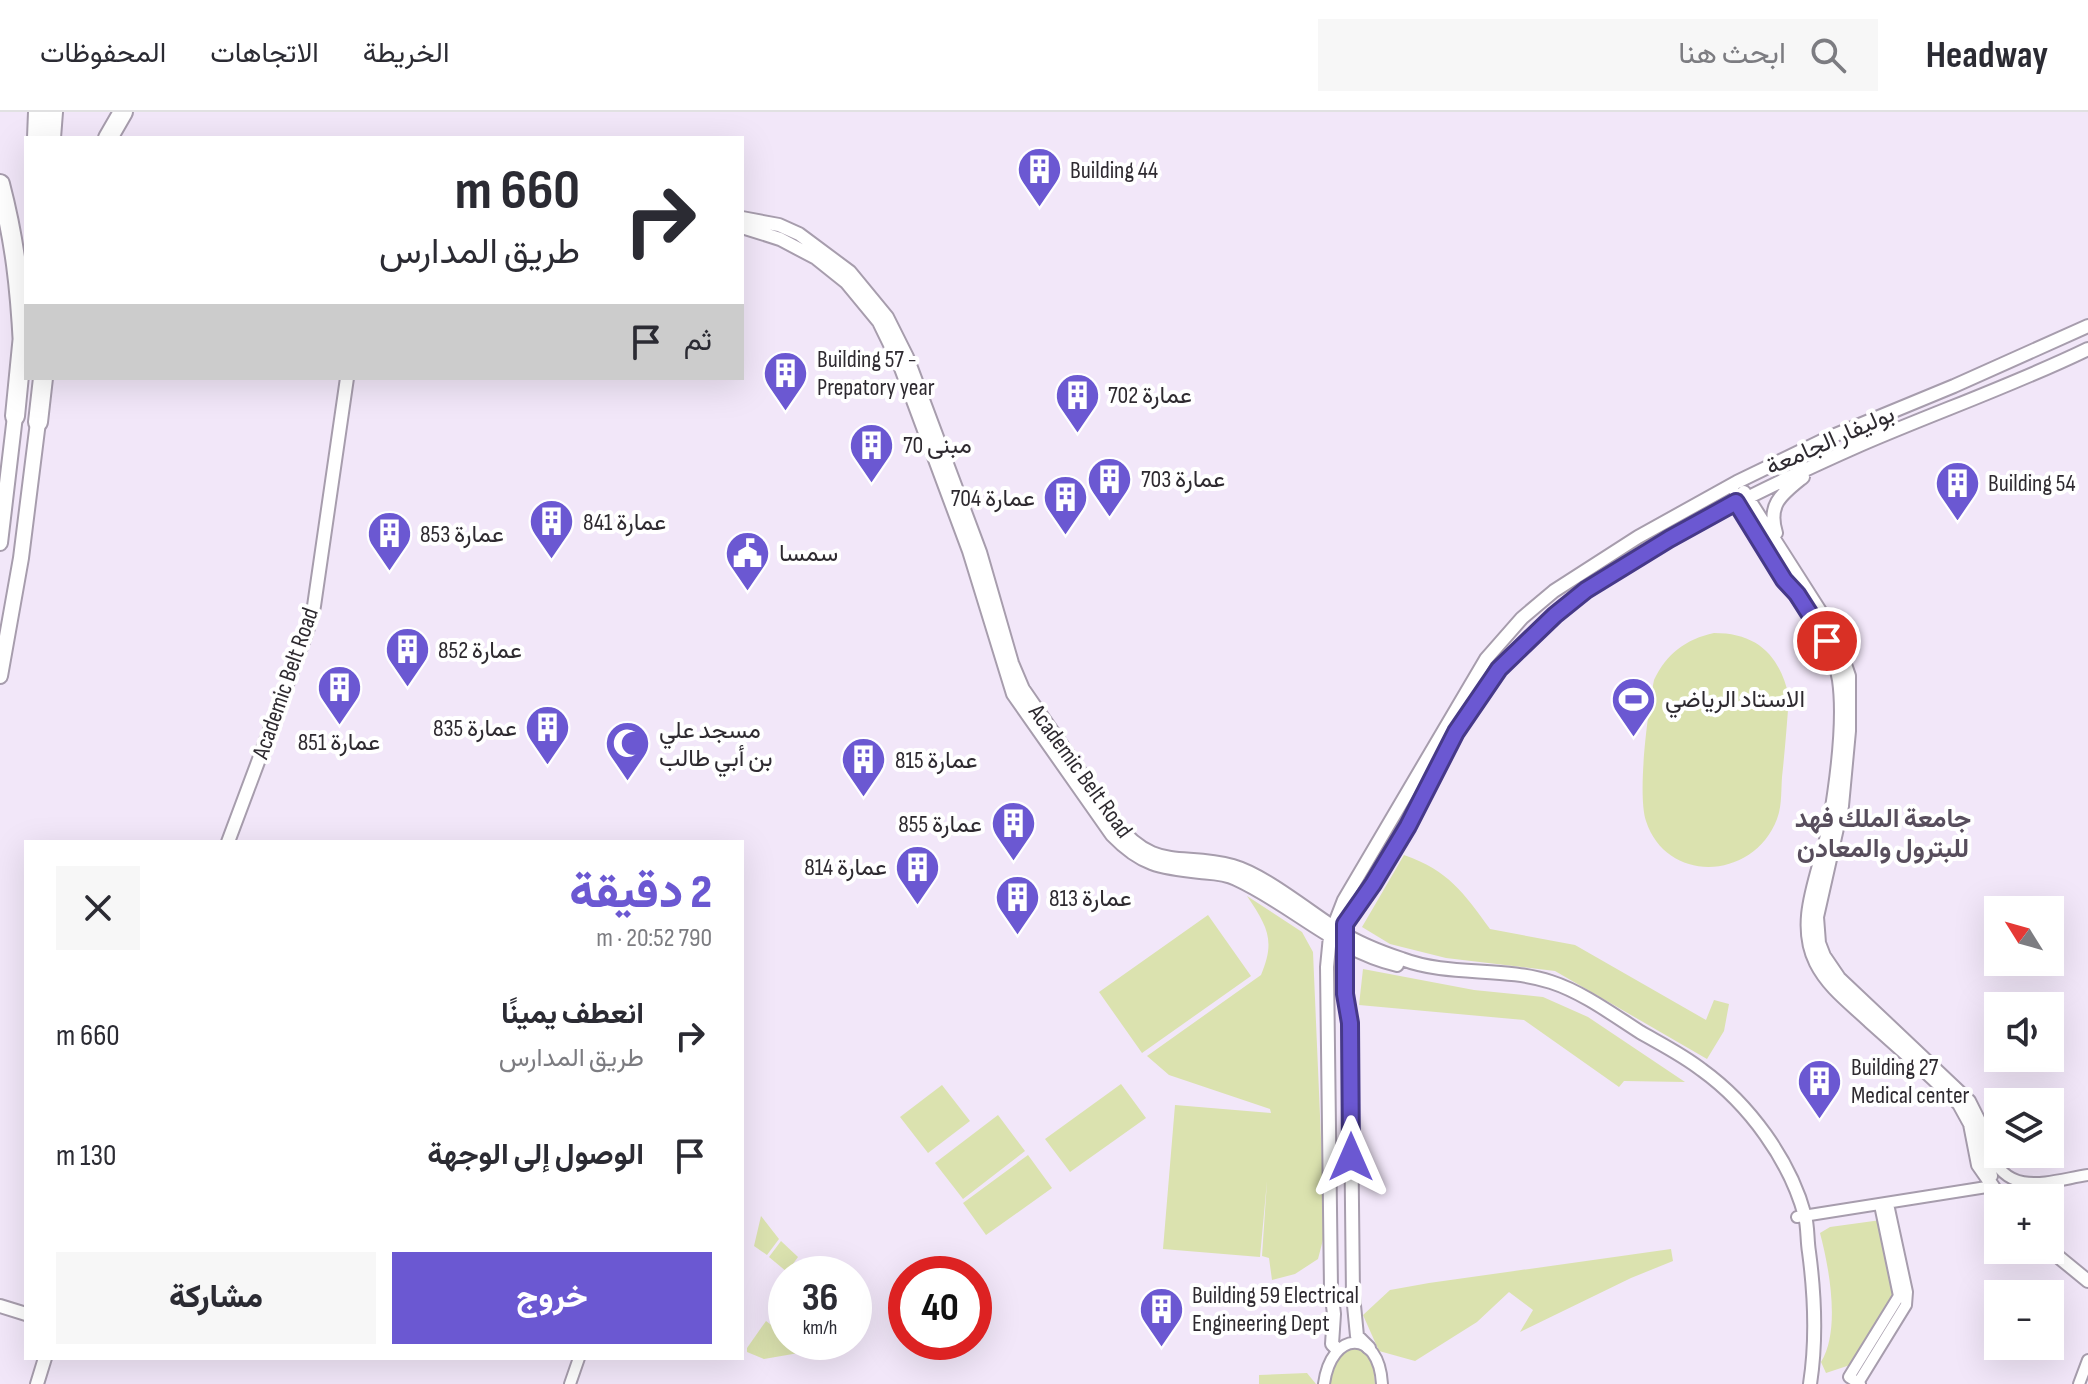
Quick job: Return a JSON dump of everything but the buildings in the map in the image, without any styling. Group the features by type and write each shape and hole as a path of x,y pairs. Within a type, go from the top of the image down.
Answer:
{"highway":[{"path":"37,136 38,112"},
{"path":"51,136 53,112"},
{"path":"109,136 123,112"},
{"path":"0,184 13,235 20,283 23,346"},
{"path":"15,416 24,331"},
{"path":"38,422 41,380"}],"main road":[{"path":"0,543 15,416"},
{"path":"0,676 21,558 38,422"}],"street":[{"name":"Academic Belt Road","path":"744,218 779,225 799,234 850,272 887,317 907,357 982,558 1012,663 1023,689 1124,833 1141,848 1160,857 1234,866 1309,909 1337,935"},
{"name":"Academic Belt Road","path":"744,228 780,239 816,258 846,282 879,322 899,363 969,551 1013,694 1112,835 1143,861 1161,868 1235,878 1337,935 1410,962 1520,975 1552,982 1661,1044 1714,1079 1756,1123 1785,1167 1801,1217 1815,1307 1816,1331 1810,1384"},
{"name":"بوليفار الجامعة","path":"1337,1349 1332,1344 1327,967 1344,900 1486,659 1522,618 1554,591 1638,537 1737,482 1828,438 2088,326"},
{"name":"بوليفار الجامعة","path":"1369,1348 1357,1336 1354,1312 1350,1023 1337,935 1373,884 1408,826 1456,732 1499,669 1586,590 1669,539 1817,464 2036,374 2088,349"},
{"name":"Academic Belt Road","path":"229,840 314,606 347,380"},
{"name":"Academic Belt Road","path":"237,840 317,618 353,380"},
{"path":"1779,544 1772,520 1773,508 1785,492 1817,464"},
{"path":"1737,482 1742,500 1784,580 1797,594 1827,641 1839,680 1841,709 1833,795 1824,848 1808,907 1807,923 1815,961 1841,995 1959,1104 1970,1124 1978,1165 1991,1184"},
{"path":"1742,500 1779,544 1834,633 1849,676 1849,731 1842,806 1817,917 1819,943 1824,956 1839,978 1963,1094 1974,1109 1998,1170 2012,1180 2029,1183 2088,1175"},
{"path":"1486,659 1499,669"},
{"path":"1981,1129 1995,1184"},
{"path":"1329,1182 1334,1173 1342,1170 1351,1180"},
{"path":"1801,1217 1984,1193"},
{"path":"1856,1381 1906,1305 1907,1292 1884,1204"},
{"name":"Academic Belt Road","path":"1801,1217 1810,1297 1809,1347 1803,1384"},
{"path":"2064,1261 2088,1281"},
{"path":"0,1306 24,1313"},
{"path":"1324,1384 1328,1365 1337,1349 1348,1341 1369,1348 1379,1365 1382,1384"},
{"path":"30,1384 36,1360"},
{"path":"37,1384 44,1360"},
{"path":"570,1384 578,1360"},
{"path":"2079,1384 2088,1360"}],"green space":[{"path":"1714,633 1743,637 1765,650 1780,670 1789,697 1781,804 1777,819 1766,839 1750,854 1731,863 1711,867 1691,865 1672,856 1657,842 1646,821 1643,772 1654,680 1664,663 1678,649 1694,639"},
{"path":"1404,855 1433,868 1454,884 1490,929 1575,945 1706,1020 1714,1000 1729,1004 1724,1031 1707,1059 1555,971 1446,958 1390,944 1362,927"},
{"path":"1247,896 1302,932 1313,952 1325,1232 1318,1259 1295,1274 1272,1280 1269,1258 1262,1256 1267,1181 1260,1257 1163,1249 1175,1105 1271,1113 1270,1109 1169,1075 1147,1056 1261,975 1268,952 1267,934"},
{"path":"1208,915 1251,976 1142,1053 1099,992"},
{"path":"1363,969 1474,990 1543,997 1588,1017 1685,1082 1624,1081 1619,1087 1524,1020 1359,1005"},
{"path":"1121,1084 1146,1118 1070,1172 1045,1139"},
{"path":"942,1085 970,1121 928,1153 900,1117"},
{"path":"998,1115 1025,1151 963,1199 935,1163"},
{"path":"1028,1155 1052,1188 986,1235 963,1203"},
{"path":"761,1216 779,1239 767,1255 754,1246"},
{"path":"1881,1220 1897,1294 1853,1364 1826,1373 1821,1362 1831,1333 1832,1316 1827,1263 1820,1233 1830,1227"},
{"path":"781,1241 797,1256 770,1256"},
{"path":"1671,1249 1673,1261 1520,1332 1533,1310 1509,1292 1477,1322 1415,1361 1379,1351 1363,1315 1390,1290"},
{"path":"766,1321 768,1322 768,1358 747,1352"},
{"path":"1348,1346 1361,1350 1369,1358 1375,1384 1327,1384 1335,1358"},
{"path":"1307,1373 1316,1384 1259,1384 1259,1375"}],"place":[{"name":"Building 44","path":"1039,209"},
{"name":"Building 57 - Prepatory year","path":"786,412"},
{"name":"عمارة 702","path":"1077,434"},
{"name":"مبنى 70","path":"872,484"},
{"name":"عمارة 703","path":"1110,518"},
{"name":"Building 54","path":"1957,522"},
{"name":"عمارة 704","path":"1066,537"},
{"name":"عمارة 841","path":"552,561"},
{"name":"عمارة 853","path":"389,573"},
{"name":"سمسا","path":"748,592"},
{"name":"عمارة 852","path":"407,689"},
{"name":"عمارة 851","path":"339,727"},
{"name":"الاستاد الرياضي","path":"1634,738"},
{"name":"عمارة 835","path":"548,767"},
{"name":"مسجد علي بن أبي طالب","path":"628,783"},
{"name":"عمارة 815","path":"864,799"},
{"name":"عمارة 855","path":"1013,863"},
{"name":"عمارة 814","path":"918,906"},
{"name":"عمارة 813","path":"1018,937"},
{"name":"Building 27 Medical center","path":"1820,1120"},
{"name":"Building 59 Electrical Engineering Dept","path":"1161,1348"}],"district":[{"name":"جامعة الملك فهد للبترول والمعادن","path":"1883,833"}],"route":[{"path":"1351,1157 1350,1023 1345,994 1343,943 1345,924 1408,826 1456,732 1499,669 1586,590 1736,502 1784,580 1797,594 1827,641"}]}
